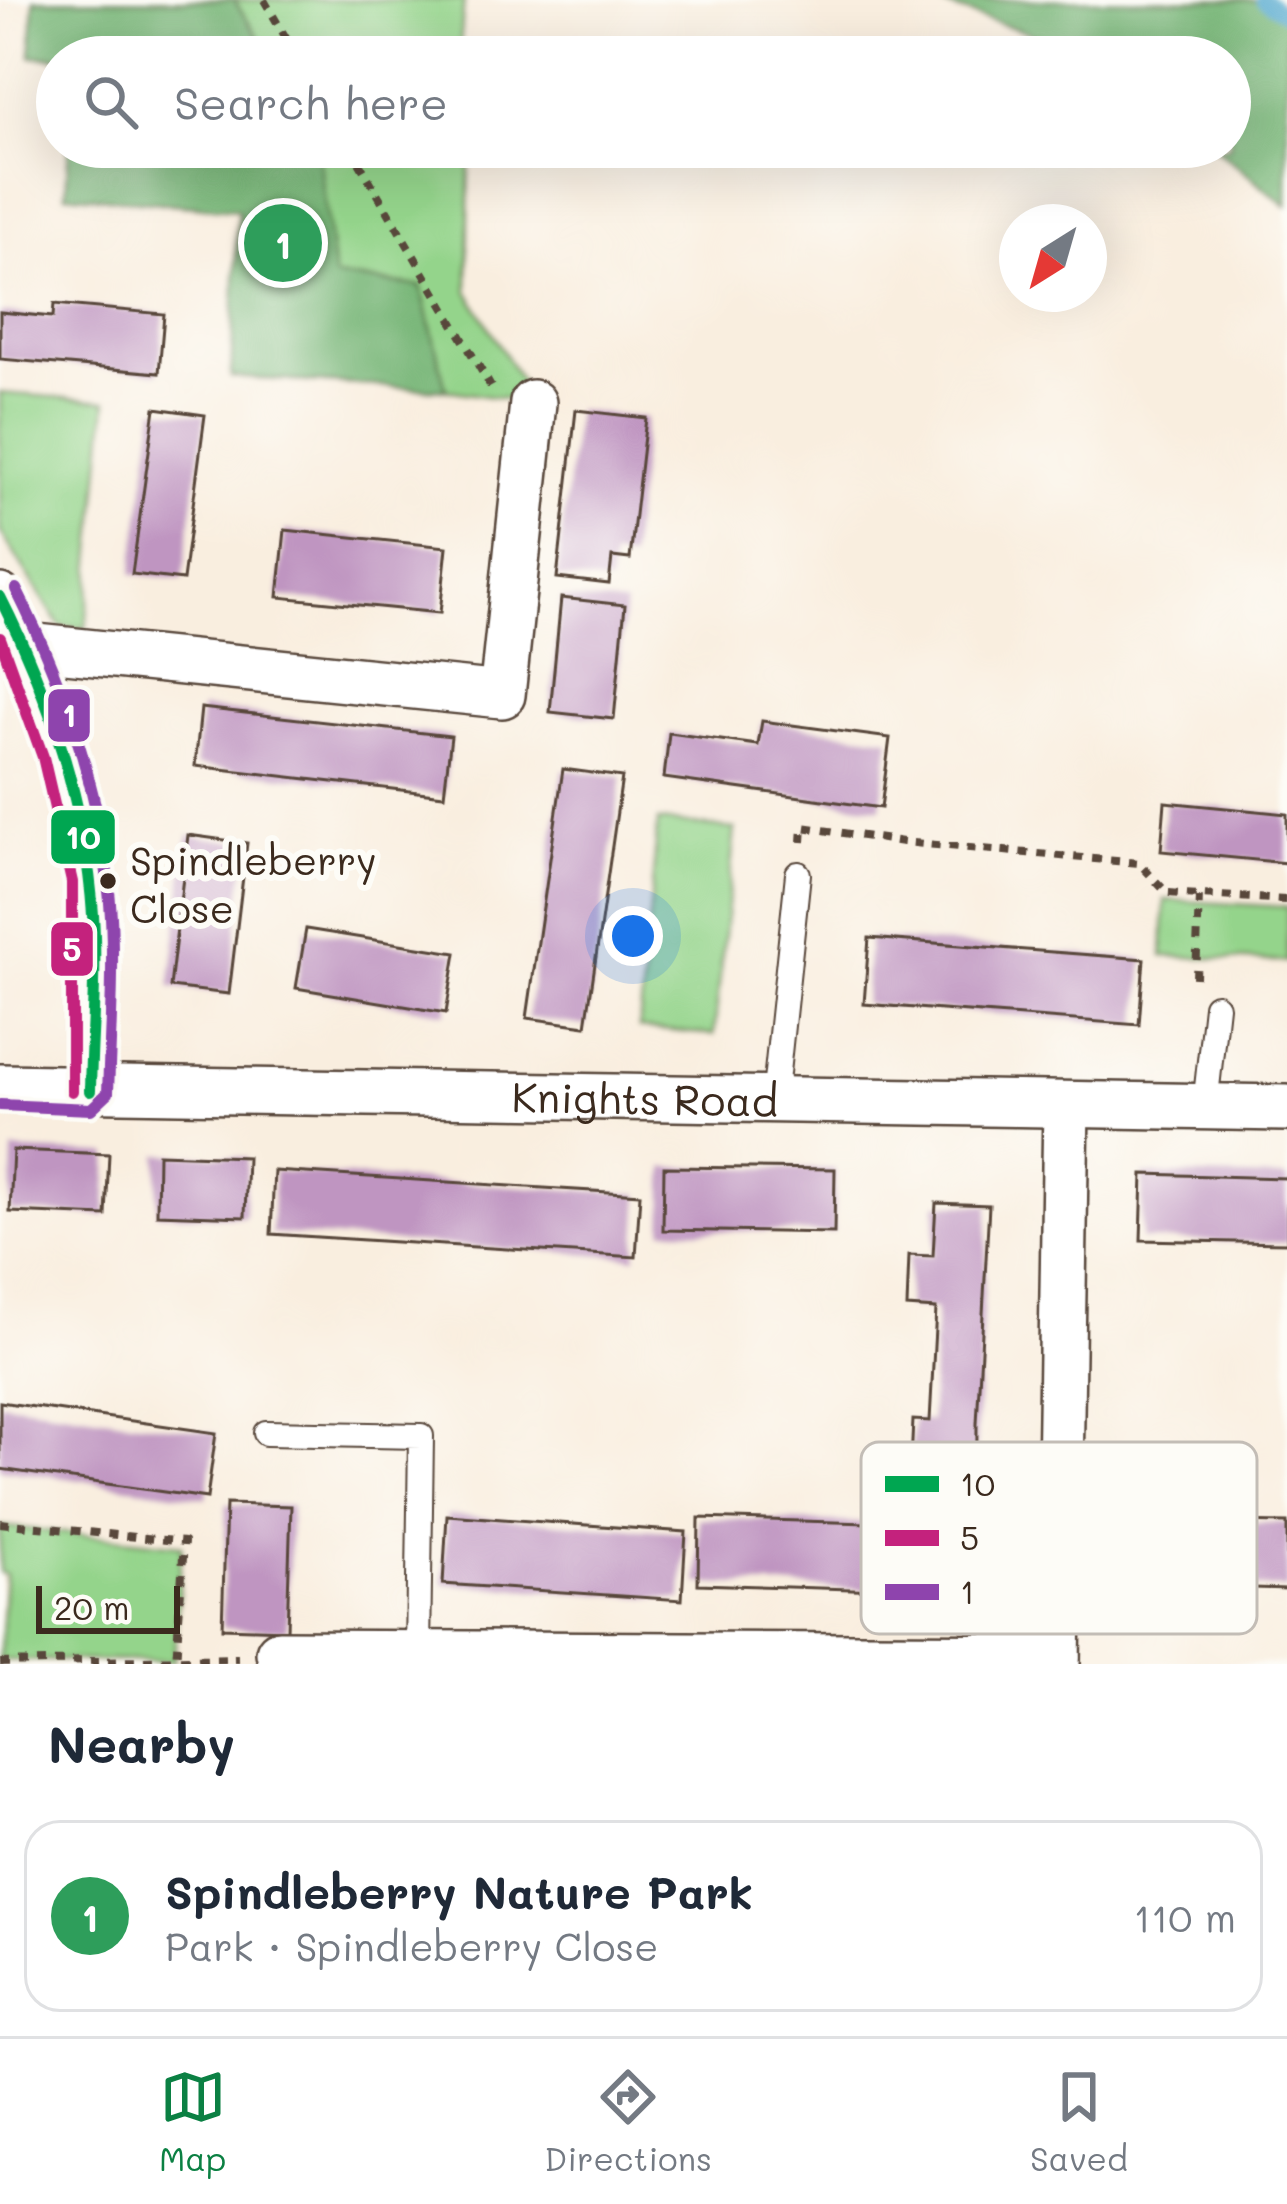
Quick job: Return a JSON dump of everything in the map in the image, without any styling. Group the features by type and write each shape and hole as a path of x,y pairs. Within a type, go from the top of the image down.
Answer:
{"street":[{"path":"27,646 502,694 533,404"},
{"path":"0,597 27,646 70,794 93,911 91,1091"},
{"name":"Knights Road","path":"0,1087 1287,1108"},
{"path":"1061,1442 1066,1105"},
{"path":"279,1658 418,1653 1057,1661"}],"lane":[{"path":"774,1101 798,874"},
{"path":"1205,1106 1216,1006"},
{"path":"266,1433 421,1436 418,1653"}],"path":[{"path":"264,0 285,36"},
{"path":"362,168 528,451"},
{"path":"798,874 803,826 903,842 1139,863 1167,893 1287,900"},
{"path":"1199,895 1196,990 1216,1006"},
{"path":"0,1522 184,1542 176,1663"},
{"path":"0,1663 279,1658"}],"green space":[{"path":"34,0 464,0 461,36 36,36 36,56 31,56"},
{"path":"34,0 234,0 257,36 36,36 36,56 31,56"},
{"path":"926,0 1263,0 1287,15 1287,206 1240,168 1251,168 1251,36 1038,36"},
{"path":"68,168 470,168 468,291 533,403 446,390 231,377 238,210 66,194"},
{"path":"68,168 321,168 334,277 421,286 446,390 231,377 238,210 66,194"},
{"path":"0,393 107,401 86,628 60,626 0,531"},
{"path":"658,821 735,829 714,1035 639,1028"},
{"path":"1165,900 1287,907 1287,962 1163,956"},
{"path":"0,1526 182,1545 174,1661 0,1660 5,1574 0,1573"}],"building":[{"path":"54,304 164,314 159,373 0,359 0,312 53,317"},
{"path":"155,408 205,415 183,580 132,574"},
{"path":"576,410 646,418 630,559 612,557 609,584 557,578"},
{"path":"285,530 447,547 440,613 278,597"},
{"path":"561,598 625,605 614,719 550,712"},
{"path":"201,708 451,736 444,795 195,766"},
{"path":"762,721 890,738 881,808 664,778 669,733 758,745"},
{"path":"563,769 622,777 586,1026 527,1018"},
{"path":"1165,802 1287,814 1287,863 1161,851"},
{"path":"188,835 247,843 229,994 170,987"},
{"path":"306,929 456,953 446,1013 296,988"},
{"path":"869,938 1144,959 1139,1025 864,1004"},
{"path":"13,1150 109,1154 106,1216 10,1212"},
{"path":"158,1154 247,1157 245,1217 157,1214"},
{"path":"664,1167 835,1169 834,1233 663,1230"},
{"path":"274,1171 640,1194 636,1257 271,1234"},
{"path":"1143,1174 1287,1178 1287,1243 1141,1240"},
{"path":"936,1203 989,1205 977,1442 912,1442 913,1420 930,1421 936,1309 907,1307 909,1255 933,1256"},
{"path":"0,1402 216,1433 207,1498 0,1469"},
{"path":"226,1504 291,1506 287,1630 222,1628"},
{"path":"447,1515 686,1532 682,1600 443,1584"},
{"path":"699,1518 861,1523 861,1589 698,1584"},
{"path":"1257,1522 1287,1523 1287,1589 1257,1588"}],"waterway":[{"path":"1263,0 1287,15"}],"transit line":[{"name":"1","path":"0,1105 91,1109 108,1093 111,1005 112,939 101,832 66,707 16,589"},
{"name":"10","path":"0,597 49,712 82,833 94,937 90,1091"},
{"name":"5","path":"0,638 43,757 72,882 72,1091"}],"place":[{"name":"Spindleberry Nature Park","path":"283,243"},
{"name":"Spindleberry Close","path":"108,881"}]}
